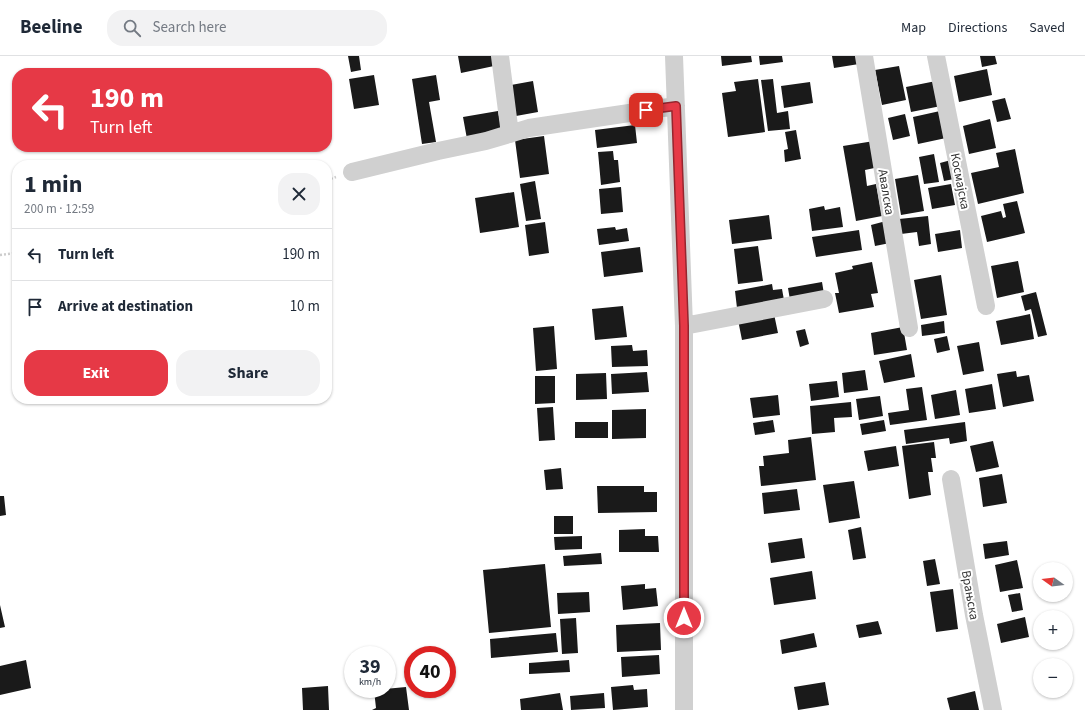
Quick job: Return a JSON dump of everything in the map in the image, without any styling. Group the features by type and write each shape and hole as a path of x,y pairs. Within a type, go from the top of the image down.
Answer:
{"street":[{"path":"500,56 510,134"},
{"path":"674,56 684,326 684,710"},
{"name":"Авалска","path":"864,56 909,328"},
{"name":"Космајска","path":"936,56 986,306"},
{"path":"352,172 438,150 486,141 529,128 676,106"},
{"path":"684,326 824,299"},
{"name":"Врањска","path":"951,479 974,615 994,710"}],"path":[{"path":"0,255 12,254"}],"building":[{"path":"348,56 359,56 361,70 351,72"},
{"path":"458,56 492,56 494,66 461,73"},
{"path":"721,56 751,56 752,62 722,66"},
{"path":"759,56 782,56 783,62 760,65"},
{"path":"832,56 858,56 859,64 834,68"},
{"path":"980,56 995,56 997,64 982,67"},
{"path":"899,66 906,100 882,105 875,70"},
{"path":"987,69 992,95 959,102 954,76"},
{"path":"374,75 379,105 354,109 349,79"},
{"path":"436,75 440,100 429,102 436,142 422,144 412,79"},
{"path":"758,79 765,132 728,137 722,93 736,91 734,82"},
{"path":"773,79 777,113 788,111 790,129 768,131 761,80"},
{"path":"533,81 538,112 516,116 511,85"},
{"path":"936,81 941,106 911,112 906,87"},
{"path":"810,82 813,103 784,108 781,86"},
{"path":"1005,98 1011,119 997,122 992,101"},
{"path":"498,111 502,133 467,139 463,117"},
{"path":"940,111 946,138 918,144 913,117"},
{"path":"905,114 910,136 893,140 888,118"},
{"path":"990,119 996,148 969,154 963,126"},
{"path":"635,125 637,143 597,148 595,130"},
{"path":"796,130 801,159 785,162 784,150 788,149 785,132"},
{"path":"544,136 549,174 520,178 515,140"},
{"path":"874,141 879,167 865,170 867,186 876,184 882,216 856,221 843,146"},
{"path":"1015,149 1024,193 978,204 971,173 999,167 996,153"},
{"path":"613,151 614,160 618,160 620,182 601,185 598,152"},
{"path":"934,154 939,182 924,184 919,157"},
{"path":"951,160 954,179 944,181 940,163"},
{"path":"918,175 924,211 901,215 895,179"},
{"path":"535,181 541,219 526,221 520,184"},
{"path":"951,184 955,205 932,209 928,188"},
{"path":"621,187 623,212 601,214 599,189"},
{"path":"514,192 519,227 480,233 475,198"},
{"path":"1017,201 1025,233 987,242 981,216 1001,211 1003,218 1006,217 1003,204"},
{"path":"824,206 825,210 840,207 843,227 812,231 809,209"},
{"path":"769,215 772,239 732,244 729,220"},
{"path":"928,216 931,244 919,246 917,232 901,234 899,219"},
{"path":"886,221 890,243 875,246 871,225"},
{"path":"545,222 549,253 529,256 525,225"},
{"path":"615,227 616,230 627,228 629,241 599,245 597,229"},
{"path":"859,230 862,250 816,257 812,237"},
{"path":"960,230 962,248 938,252 935,234"},
{"path":"758,246 763,281 738,284 734,249"},
{"path":"640,247 643,272 604,277 601,252"},
{"path":"1018,261 1024,292 997,298 991,266"},
{"path":"872,262 878,293 871,294 874,307 839,313 835,293 839,293 835,273 853,269 852,266"},
{"path":"941,275 947,315 921,319 914,280"},
{"path":"822,282 824,294 790,300 788,288"},
{"path":"772,284 773,290 782,289 784,300 737,308 735,291"},
{"path":"1036,292 1047,335 1038,337 1031,309 1025,311 1021,296"},
{"path":"623,306 627,337 595,340 592,309"},
{"path":"774,314 778,333 742,340 738,320"},
{"path":"1030,314 1034,339 1001,345 996,321"},
{"path":"944,321 945,333 922,336 921,325"},
{"path":"554,326 557,369 536,371 533,328"},
{"path":"903,327 907,350 874,355 871,333"},
{"path":"805,329 809,344 800,347 796,331"},
{"path":"947,336 950,350 937,353 934,339"},
{"path":"979,342 984,371 963,375 957,346"},
{"path":"632,345 633,351 647,350 648,366 612,367 611,346"},
{"path":"911,354 915,377 884,383 879,361"},
{"path":"865,370 868,390 844,393 842,373"},
{"path":"1016,371 1017,377 1029,375 1034,401 1003,407 997,374"},
{"path":"647,372 649,392 612,394 611,374"},
{"path":"606,373 607,399 576,400 576,374"},
{"path":"535,376 555,376 555,403 535,404"},
{"path":"837,381 839,397 811,401 809,384"},
{"path":"992,384 996,409 969,413 965,389"},
{"path":"922,387 927,420 890,425 888,413 909,410 906,389"},
{"path":"956,390 960,415 935,419 931,395"},
{"path":"778,395 780,415 753,418 750,398"},
{"path":"880,396 883,416 859,420 856,399"},
{"path":"851,402 852,417 834,418 835,432 812,434 810,406"},
{"path":"553,407 555,440 539,441 537,408"},
{"path":"646,409 646,438 612,439 612,410"},
{"path":"773,420 775,432 755,435 753,423"},
{"path":"884,420 886,431 862,435 860,424"},
{"path":"575,422 608,422 608,438 575,438"},
{"path":"965,422 967,441 950,444 949,438 906,444 904,430"},
{"path":"811,437 816,480 761,486 759,466 764,466 763,456 789,453 788,440"},
{"path":"993,441 999,467 976,472 970,446"},
{"path":"934,442 936,458 931,458 933,472 928,472 931,495 909,499 902,446"},
{"path":"896,446 899,466 868,471 864,451"},
{"path":"561,468 563,489 546,490 544,470"},
{"path":"1002,474 1007,503 983,507 979,478"},
{"path":"854,481 860,518 829,523 823,485"},
{"path":"597,486 644,486 644,492 657,492 657,512 598,513"},
{"path":"797,489 800,510 764,514 762,493"},
{"path":"0,496 4,496 6,515 0,516"},
{"path":"554,516 573,516 573,534 554,534"},
{"path":"861,527 866,558 853,560 848,530"},
{"path":"645,529 645,536 658,536 659,552 619,552 619,530"},
{"path":"582,536 582,549 555,550 554,537"},
{"path":"802,538 805,558 771,563 768,543"},
{"path":"1007,541 1009,555 985,559 983,544"},
{"path":"601,553 602,564 564,566 563,556"},
{"path":"935,559 940,584 927,586 923,561"},
{"path":"1017,560 1023,588 1000,592 995,565"},
{"path":"545,564 551,627 489,633 483,570"},
{"path":"812,571 816,599 774,605 770,578"},
{"path":"645,584 645,589 656,588 658,606 623,610 621,586"},
{"path":"953,589 958,629 936,632 930,592"},
{"path":"589,592 590,612 558,614 557,593"},
{"path":"1020,593 1023,610 1012,612 1008,595"},
{"path":"0,605 5,627 0,628"},
{"path":"1025,617 1029,637 1001,643 997,624"},
{"path":"576,618 578,653 562,654 560,619"},
{"path":"878,621 882,634 859,638 856,625"},
{"path":"660,623 661,650 617,652 616,625"},
{"path":"556,633 558,652 491,658 490,639"},
{"path":"814,633 817,647 782,654 780,640"},
{"path":"659,655 660,674 622,677 621,657"},
{"path":"26,660 31,688 0,695 0,666"},
{"path":"569,660 570,672 529,674 529,663"},
{"path":"825,682 829,705 798,710 794,687"},
{"path":"633,685 634,690 647,689 648,707 613,710 611,687"},
{"path":"328,686 329,710 303,710 302,688"},
{"path":"404,687 404,698 407,698 409,710 372,710 376,708 375,698 396,698 396,688"},
{"path":"975,691 979,710 950,710 947,698"},
{"path":"560,693 563,710 521,710 520,699"},
{"path":"604,693 605,708 571,710 570,696"}],"route":[{"path":"646,110 676,106 684,326 684,618"}]}
